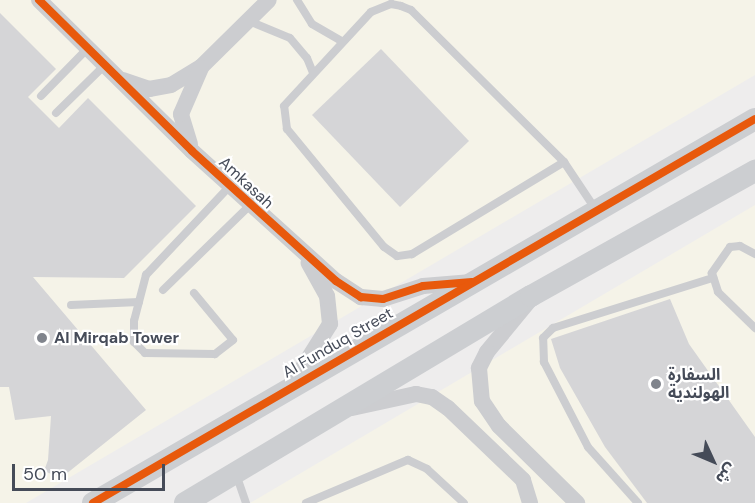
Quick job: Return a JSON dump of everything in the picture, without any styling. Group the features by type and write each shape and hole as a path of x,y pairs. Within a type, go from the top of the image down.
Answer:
{"street":[{"name":"Amkasah","path":"39,0 192,151 305,257 362,297 383,298 423,286 472,282"},
{"path":"119,79 159,89 201,67 269,0"},
{"path":"192,151 181,114 201,67"},
{"name":"Al Funduq Street","path":"93,503 293,384 755,119"},
{"path":"185,503 345,410 531,296 755,171"},
{"name":"Amkasah","path":"293,384 330,324 327,296 305,257"},
{"path":"531,296 487,352 479,368 482,401 499,426 577,503"},
{"path":"345,410 416,394 432,397 448,408 523,480 530,503"}],"lane":[{"path":"297,0 312,24 342,41"},
{"path":"564,162 412,254 397,256 384,247 283,122 284,106 342,41 380,6 390,4 411,10 564,162 596,211"},
{"path":"248,21 290,38 307,58 313,73"},
{"path":"40,96 88,48"},
{"path":"56,113 105,65"},
{"path":"194,293 232,340 215,354 145,353 134,342 139,302 146,275 230,186"},
{"path":"163,290 250,205"},
{"path":"755,254 740,246 730,247 716,262 713,278 718,292 755,328"},
{"path":"638,503 583,438 544,362 543,338 554,328 713,278"},
{"path":"71,305 139,302"},
{"path":"306,503 408,460 427,469 464,503"},
{"path":"236,474 246,503"}],"shaded area":[{"path":"0,0 755,0 755,75 26,503 0,503"},
{"path":"755,205 755,503 250,503"}],"building":[{"path":"0,13 56,69 28,97 59,128 88,98 196,206 124,278 33,277 146,410 61,478 44,471 48,460 51,416 15,420 9,387 0,387"},
{"path":"381,49 469,141 400,207 312,115"},
{"path":"670,299 689,344 755,437 755,503 647,503 605,447 560,368 551,339"}],"cycle path":[{"path":"39,0 192,151 336,281 361,297 383,299 423,286 472,282"},
{"path":"93,503 755,119"}],"place":[{"name":"Al Mirqab Tower","path":"42,338"},
{"name":"السفارة الهولندية","path":"656,384"}]}
